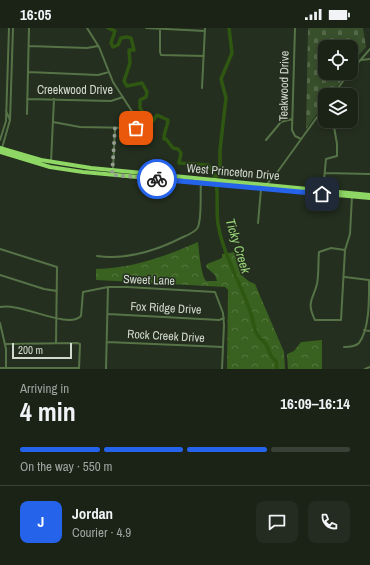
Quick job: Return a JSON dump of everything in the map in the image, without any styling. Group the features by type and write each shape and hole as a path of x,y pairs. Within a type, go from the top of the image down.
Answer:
{"highway":[{"name":"West Princeton Drive","path":"0,151 51,164 113,173 262,188 370,194"},
{"name":"West Princeton Drive","path":"221,183 267,184 370,198"}],"street":[{"path":"0,140 6,124 9,28"},
{"path":"0,151 10,120 14,28"},
{"path":"27,114 30,28"},
{"path":"53,122 80,127 137,128 135,116 113,82 98,46 87,28"},
{"path":"146,28 205,29 202,88"},
{"name":"Teakwood Drive","path":"295,28 292,119 293,132 301,140"},
{"path":"160,29 161,55 204,56"},
{"path":"29,46 87,48 98,46"},
{"path":"358,62 370,49"},
{"path":"360,60 370,59"},
{"path":"28,72 98,75 109,72"},
{"name":"Creekwood Drive","path":"27,99 111,101 123,97"},
{"path":"51,164 54,99"},
{"path":"6,112 10,120"},
{"path":"258,224 262,188 267,184 318,116"},
{"path":"266,140 281,122 292,119"},
{"path":"113,173 115,128"},
{"path":"323,192 326,158 336,157 337,144 334,128"},
{"path":"325,173 370,174"},
{"path":"96,256 119,258 149,252 167,246 195,231 199,224 201,182"},
{"path":"345,250 330,248 318,252 316,285 310,302 310,310 315,320 341,320 345,277 345,250 350,234 352,196"},
{"path":"0,249 57,267 56,343"},
{"path":"0,275 57,292"},
{"path":"344,347 351,347 359,343 364,330 368,319 369,280 345,277"},
{"path":"106,369 108,288"},
{"name":"Sweet Lane","path":"56,318 80,317 83,292 108,288 215,292 224,318"},
{"path":"0,307 14,306 56,318"},
{"name":"Fox Ridge Drive","path":"108,314 219,320 224,318"},
{"path":"222,369 224,318"},
{"path":"0,323 5,344 6,369"},
{"path":"364,330 370,331"},
{"name":"Rock Creek Drive","path":"107,342 223,348"},
{"path":"0,368 79,368 80,344 5,344"},
{"path":"364,369 370,367"}],"green space":[{"path":"308,28 363,28 366,47 358,56 358,40 318,40 318,80 342,80 336,88 318,88 318,113 306,129"},
{"path":"198,242 202,269 206,281 217,281 215,275 206,267 207,264 222,258 222,254 235,252 238,267 242,275 250,282 255,284 284,352 285,369 227,369 228,290 225,287 96,280 96,269 148,261"},
{"path":"322,340 322,369 288,369 287,354 294,351 301,342"}],"waterway":[{"path":"108,28 115,31 111,43 113,47 118,45 121,38 131,38 134,50 129,50 130,63 124,81 127,86 142,83 147,92 146,97 140,100 140,108 149,121 152,122 157,115 168,120 164,139 166,139 173,148 178,149 181,153 179,163 208,165 212,171 217,185 217,217 220,235 246,300 256,331 276,361 277,369"},
{"name":"Ticky Creek","path":"215,178 220,173 220,150 226,98 221,79 232,53 229,28"}],"way so far":[{"path":"136,128 115,128 112,175 157,179"}],"route":[{"path":"157,179 322,194"}]}
